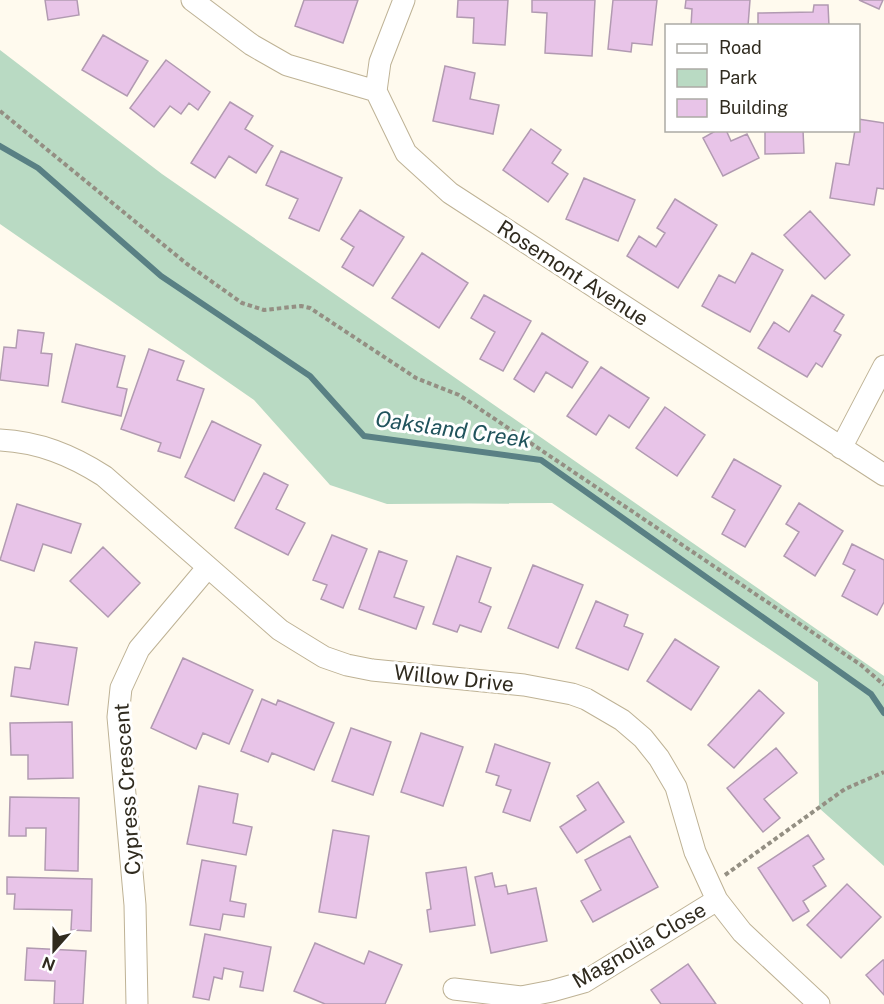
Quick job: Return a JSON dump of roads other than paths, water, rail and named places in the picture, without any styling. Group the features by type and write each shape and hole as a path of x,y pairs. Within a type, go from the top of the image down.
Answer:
{"street":[{"path":"192,0 252,45 286,65 376,91 380,62 404,0"},
{"name":"Rosemont Avenue","path":"376,91 406,153 450,193 884,475"},
{"path":"841,448 884,366"},
{"name":"Willow Drive","path":"0,440 22,441 59,451 104,476 280,630 324,657 372,670 524,685 572,694 598,705 622,720 643,738 659,758 676,788 695,852 714,893 742,932 819,1004"},
{"name":"Cypress Crescent","path":"137,1004 135,904 118,717 121,688 139,649 208,567"},
{"name":"Magnolia Close","path":"454,989 521,997 584,982 714,893"}],"waterway":[{"name":"Oaksland Creek","path":"0,146 38,168 161,276 310,376 364,436 541,460 871,694 884,713"}]}
